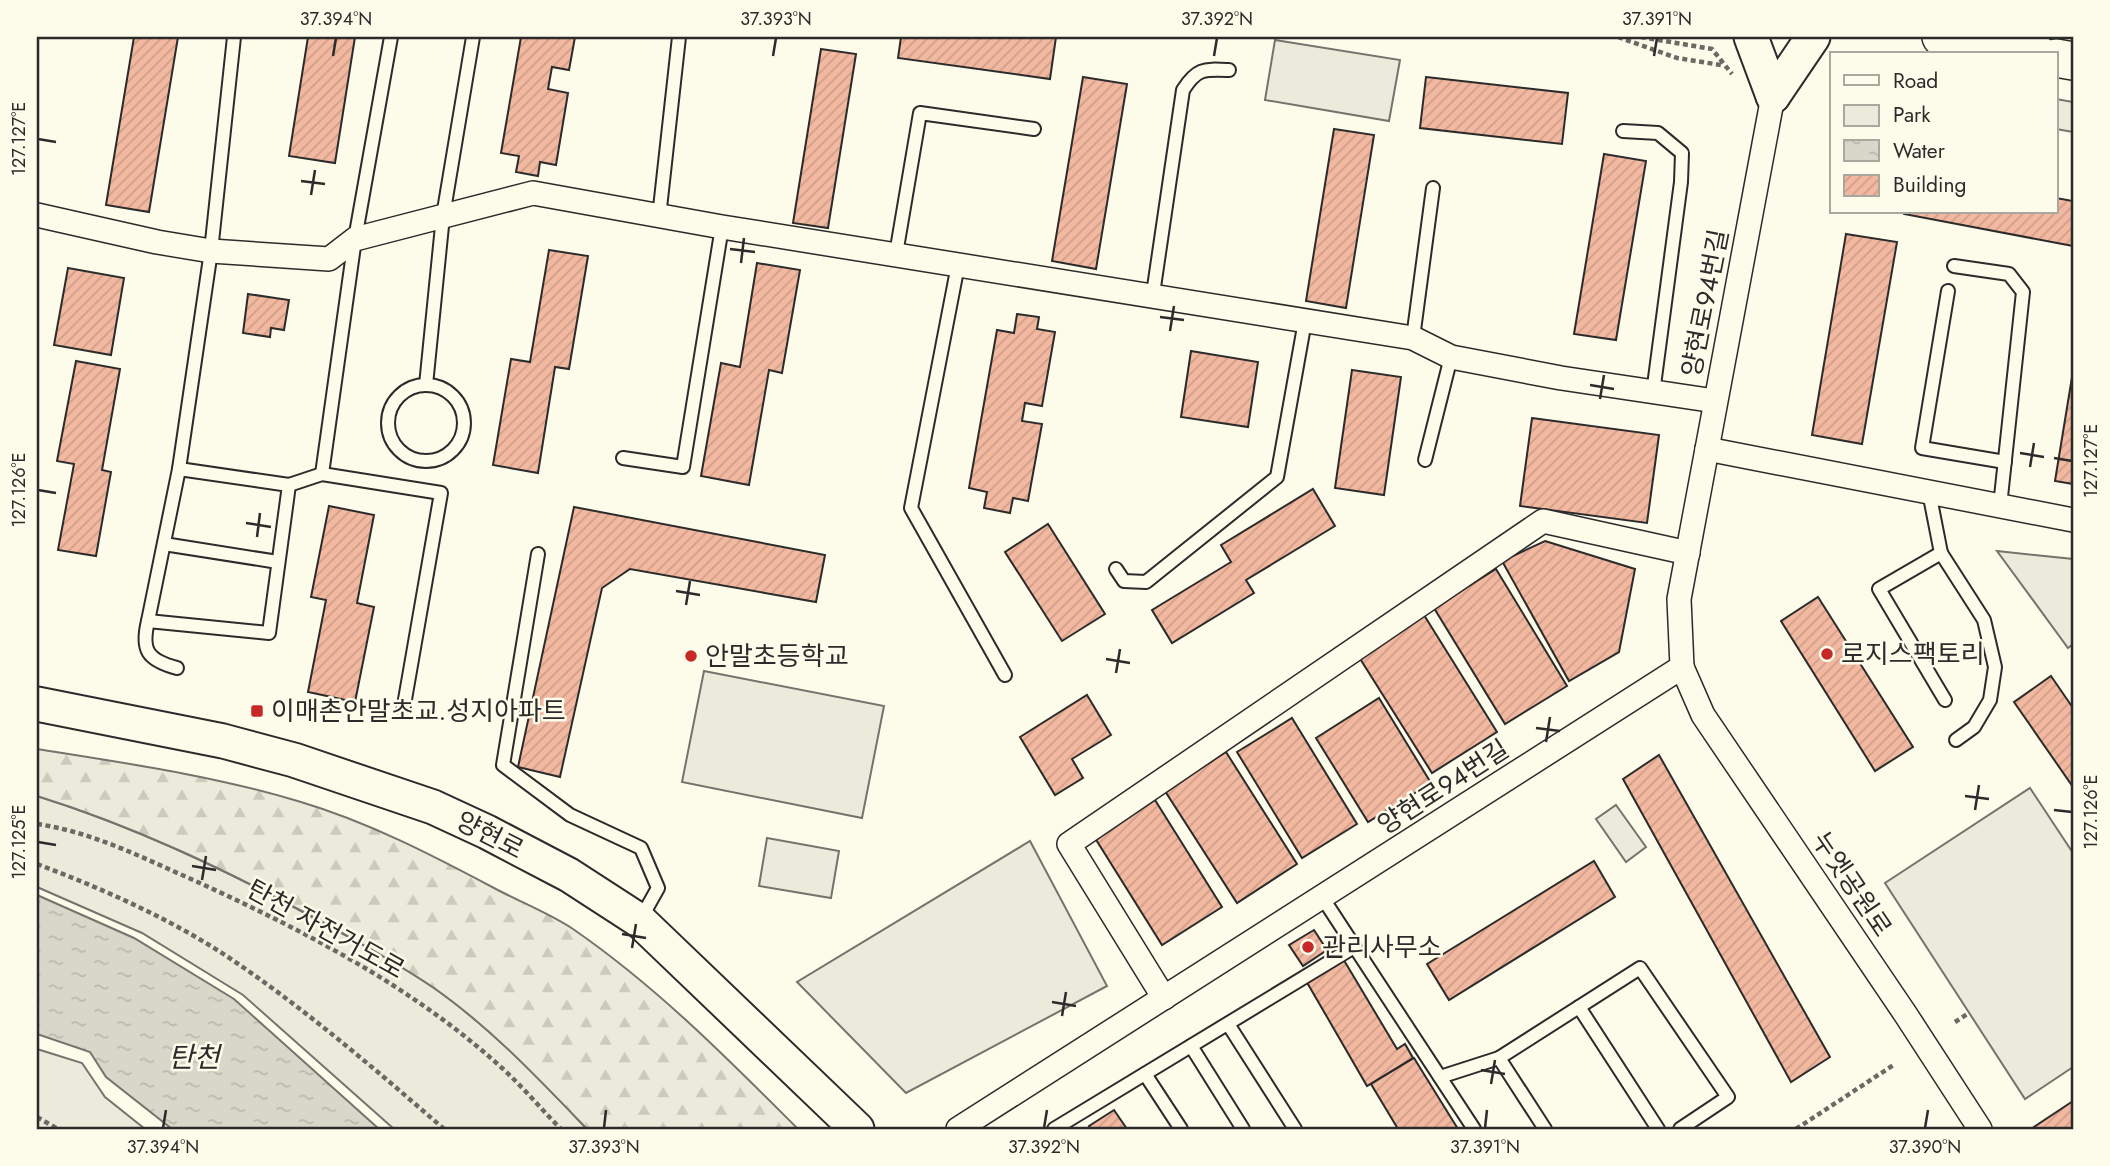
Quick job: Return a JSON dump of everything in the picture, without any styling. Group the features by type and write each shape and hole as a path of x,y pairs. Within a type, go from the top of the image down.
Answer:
{"main road":[{"path":"1751,37 1773,96"},
{"path":"1773,96 1813,37"},
{"path":"1941,37 2027,52"},
{"name":"양현로","path":"37,704 223,741 306,764 433,807 569,875 639,920 857,1129"}],"street":[{"name":"양현로94번길","path":"958,1129 1682,667 1679,599 1773,96"},
{"path":"37,215 157,242 211,251 328,259 355,239 533,193 722,227 1153,294 1251,313 1413,338 1451,357 1561,378 1716,401"},
{"path":"1707,449 2073,520"},
{"path":"1164,998 1069,844 1543,521 1688,553"},
{"name":"누엣공원로","path":"1682,667 1703,715 1980,1129"}],"lane":[{"path":"177,668 163,664 149,655 144,640 179,469 211,251 234,37"},
{"path":"322,474 355,239 391,37"},
{"path":"426,384 443,216 473,37"},
{"path":"659,216 679,37"},
{"path":"1153,294 1183,90 1190,79 1202,69 1229,70"},
{"path":"896,254 920,113 1034,129"},
{"path":"1623,131 1658,133 1682,153 1681,182 1653,393"},
{"path":"1413,338 1433,188"},
{"path":"623,458 683,467 722,227"},
{"path":"958,265 911,508 1005,675"},
{"path":"1954,266 2009,274 2023,292 2000,506"},
{"path":"1948,291 1922,448 2005,462"},
{"path":"1116,569 1124,581 1146,582 1277,477 1305,320"},
{"path":"1425,460 1451,357"},
{"path":"426,384 439,387 457,399 464,421 463,434 457,446 447,455 430,461 417,461 401,453 390,435 388,422 395,401 404,391 426,384"},
{"path":"179,469 289,485 322,474 441,493 403,711"},
{"path":"148,621 269,633 289,485"},
{"path":"1929,492 1941,553 1984,620 1995,667 1990,700 1974,727 1956,740"},
{"path":"164,544 278,562"},
{"path":"1941,553 1879,589 1945,700"},
{"path":"538,554 503,765 570,815 641,848 658,888 639,920"},
{"path":"1322,897 1474,1129"},
{"path":"1054,1129 1354,947"},
{"path":"1440,1077 1499,1058 1640,968 1728,1097 1679,1129"},
{"path":"1579,1007 1658,1129"},
{"path":"1228,1024 1296,1129"},
{"path":"1191,1046 1243,1129"},
{"path":"1499,1058 1545,1129"},
{"path":"1145,1074 1181,1129"}],"path":[{"path":"1618,37 1677,58 1721,65"},
{"path":"1641,37 1712,49 1733,76"},
{"name":"탄천 자전거도로","path":"37,824 109,842 273,917 354,961 430,1011 502,1068 561,1129"},
{"path":"37,864 86,882 147,911 226,956 300,1009 444,1129"},
{"path":"1955,1022 1969,1013"},
{"path":"1796,1129 1895,1064"},
{"path":"37,1117 58,1129"}],"green space":[{"path":"1275,40 1400,60 1389,121 1265,100"},
{"path":"2058,99 2073,102 2073,132 2058,129"},
{"path":"1997,551 2073,559 2073,644 2068,648"},
{"path":"704,671 884,706 862,818 682,782"},
{"path":"37,749 170,771 269,793 351,819 423,852 554,918 604,951 690,1024 798,1129 587,1129 495,1037 455,1003 405,969 315,918 214,866 109,821 37,796"},
{"path":"2030,788 2073,853 2073,1067 2025,1099 1885,883"},
{"path":"37,796 146,836 216,868 406,970 455,1003 495,1037 587,1129 394,1129 243,995 142,933 37,887"},
{"path":"1616,805 1646,847 1626,862 1596,819"},
{"path":"767,838 839,851 831,898 759,886"},
{"path":"1030,841 1107,986 906,1093 797,982"},
{"path":"37,1049 82,1063 105,1097 145,1129 37,1129"}],"water":[{"name":"탄천","path":"37,895 134,938 234,999 379,1129 172,1129 106,1077 90,1052 37,1034"}],"building":[{"path":"134,37 178,37 149,212 106,205"},
{"path":"308,37 355,37 335,163 289,156"},
{"path":"521,37 575,37 569,70 552,67 548,89 568,93 556,165 540,162 538,176 516,172 519,156 501,153"},
{"path":"901,37 1056,37 1050,79 898,58"},
{"path":"821,49 856,54 828,228 793,223"},
{"path":"1083,77 1127,84 1096,269 1052,261"},
{"path":"1426,77 1568,93 1562,144 1420,128"},
{"path":"1334,129 1374,135 1346,308 1306,301"},
{"path":"1604,154 1646,161 1616,340 1574,334"},
{"path":"2058,198 2073,201 2073,246 1904,214 2058,214"},
{"path":"1846,234 1897,242 1862,444 1812,435"},
{"path":"549,250 588,256 569,369 555,367 538,473 493,465 511,359 530,362"},
{"path":"757,263 800,270 782,373 769,370 749,485 701,476 721,363 740,367"},
{"path":"68,268 124,278 111,355 54,345"},
{"path":"248,294 289,300 284,330 271,328 270,337 243,333"},
{"path":"1017,314 1039,317 1037,329 1055,332 1042,406 1025,403 1022,421 1042,424 1028,501 1013,498 1010,513 984,508 987,492 969,488 997,330 1014,333"},
{"path":"1191,351 1258,362 1248,427 1181,417"},
{"path":"76,361 120,369 102,470 111,472 96,556 58,550 74,464 57,461"},
{"path":"1352,370 1401,377 1384,495 1335,488"},
{"path":"2073,371 2073,484 2055,481"},
{"path":"1532,418 1659,435 1647,523 1520,506"},
{"path":"1313,489 1335,526 1246,580 1254,593 1172,643 1152,610 1231,562 1221,545"},
{"path":"329,506 374,515 357,603 374,607 355,702 308,692 326,600 311,597"},
{"path":"574,507 825,555 816,602 630,569 602,588 560,777 518,767"},
{"path":"1048,524 1105,614 1062,641 1005,552"},
{"path":"1545,541 1635,569 1619,652 1569,681 1502,561"},
{"path":"1496,569 1567,686 1505,724 1434,608"},
{"path":"1818,597 1913,747 1875,771 1781,621"},
{"path":"1424,615 1497,732 1432,773 1359,657"},
{"path":"2051,676 2073,708 2073,787 2014,702"},
{"path":"1087,695 1111,735 1072,759 1083,778 1055,795 1020,737"},
{"path":"1379,698 1431,783 1368,822 1316,738"},
{"path":"1292,718 1357,824 1302,858 1237,752"},
{"path":"1226,752 1297,864 1237,903 1165,791"},
{"path":"1659,755 1830,1057 1791,1082 1623,779"},
{"path":"1155,800 1222,907 1162,945 1095,838"},
{"path":"1594,861 1615,897 1449,1000 1427,964"},
{"name":"관리사무소","path":"1314,930 1327,950 1303,966 1289,945"},
{"path":"1342,957 1397,1049 1405,1044 1413,1058 1367,1086 1305,979"},
{"path":"1414,1058 1458,1129 1398,1129 1371,1084"},
{"path":"2073,1101 2073,1129 2034,1127"},
{"path":"1114,1110 1127,1129 1091,1129 1089,1126"}],"place":[{"name":"로지스팩토리","path":"1827,654"},
{"name":"안말초등학교","path":"691,656"},
{"name":"이매촌안말초교.성지아파트","path":"257,711"},
{"name":"관리사무소","path":"1308,947"}]}
